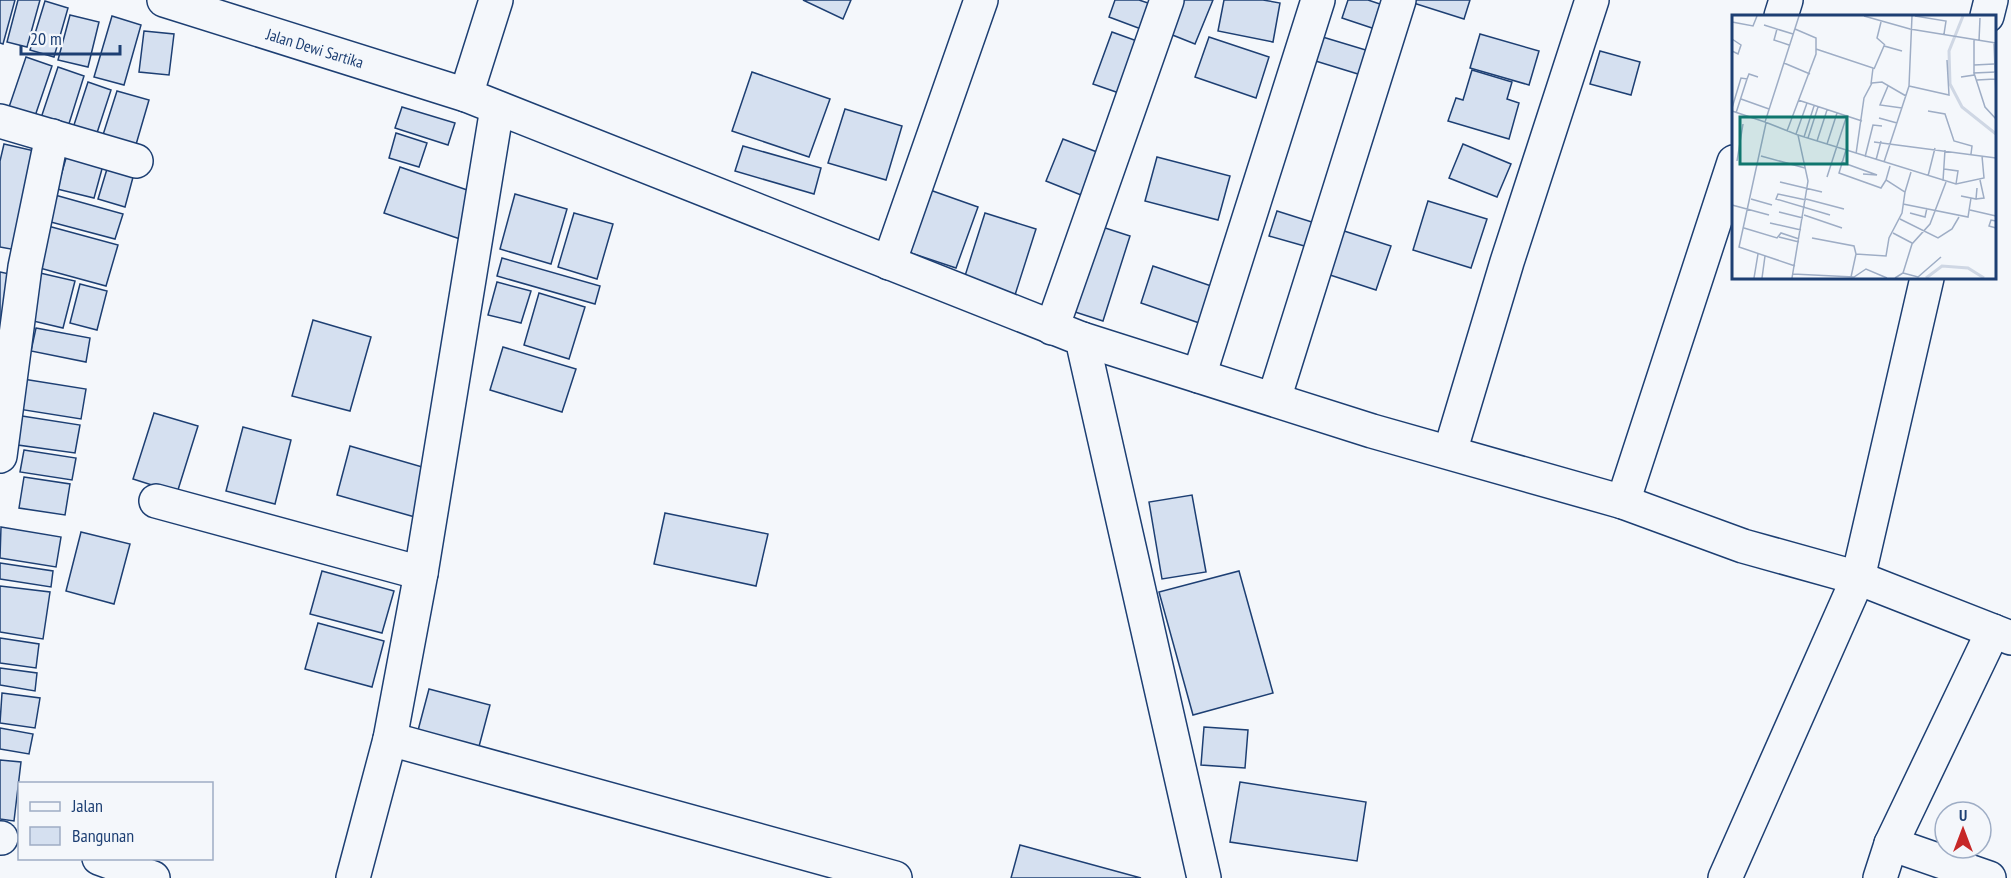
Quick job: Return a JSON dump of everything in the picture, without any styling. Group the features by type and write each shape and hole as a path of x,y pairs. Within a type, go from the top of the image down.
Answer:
{"street":[{"name":"Jalan Dewi Sartika","path":"164,0 466,95 1067,334 1372,431 1623,502 1743,546 1858,578 2002,634"},
{"path":"466,95 496,0"},
{"path":"889,263 981,0"},
{"path":"1167,0 1067,334 1204,878"},
{"path":"1199,376 1318,0"},
{"path":"1274,399 1399,0"},
{"path":"1450,452 1514,241 1592,0"},
{"path":"1781,15 1786,0"},
{"path":"1987,15 1991,0"},
{"path":"353,878 390,739 422,573 497,108"},
{"path":"0,121 136,161"},
{"path":"0,456 12,263 52,136"},
{"path":"1623,502 1732,168"},
{"path":"1725,878 1858,578 1927,279"},
{"path":"156,501 422,573"},
{"path":"1880,878 1891,844 2002,634"},
{"path":"390,739 895,878"},
{"path":"1891,844 1989,878"},
{"path":"104,860 153,878"}],"building":[{"path":"0,0 15,0 3,44 0,43"},
{"path":"18,0 40,0 27,47 7,42"},
{"path":"803,0 851,0 843,19"},
{"path":"1115,0 1139,0 1151,4 1141,29 1109,17"},
{"path":"1184,0 1213,0 1195,44 1170,34"},
{"path":"1224,0 1263,0 1280,3 1273,42 1218,31"},
{"path":"1348,0 1368,0 1392,8 1384,32 1342,18"},
{"path":"1404,0 1470,0 1464,19"},
{"path":"45,1 68,8 54,57 30,50"},
{"path":"70,15 99,22 88,67 58,60"},
{"path":"112,16 141,25 124,85 94,77"},
{"path":"144,31 174,34 169,75 139,72"},
{"path":"1112,32 1137,41 1119,93 1093,84"},
{"path":"1480,34 1539,51 1529,85 1470,68"},
{"path":"1316,35 1379,54 1371,78 1309,59"},
{"path":"1209,37 1269,57 1256,98 1195,77"},
{"path":"1600,51 1640,62 1631,95 1590,84"},
{"path":"26,57 52,66 33,122 7,113"},
{"path":"58,67 84,76 67,130 40,121"},
{"path":"1472,70 1512,82 1507,99 1519,103 1509,139 1448,121 1456,98 1463,100"},
{"path":"752,72 830,99 809,157 732,131"},
{"path":"88,82 111,90 95,139 72,131"},
{"path":"117,91 149,100 135,148 102,138"},
{"path":"402,107 455,123 448,145 395,128"},
{"path":"845,109 902,126 886,180 828,163"},
{"path":"396,133 427,143 419,167 389,158"},
{"path":"1063,139 1097,152 1081,195 1046,181"},
{"path":"4,144 39,152 16,250 0,247 0,161"},
{"path":"1463,144 1511,164 1497,197 1449,178"},
{"path":"743,146 821,168 814,194 735,171"},
{"path":"69,148 105,158 94,198 57,189"},
{"path":"1157,157 1230,176 1218,220 1145,201"},
{"path":"110,159 136,166 125,207 98,199"},
{"path":"400,167 476,193 460,239 384,213"},
{"path":"930,190 978,207 956,268 908,252"},
{"path":"515,194 567,209 551,264 500,249"},
{"path":"55,195 123,214 115,239 47,221"},
{"path":"1428,201 1487,219 1471,268 1413,250"},
{"path":"1277,211 1315,223 1308,247 1269,236"},
{"path":"574,213 613,224 597,279 558,267"},
{"path":"985,213 1036,229 1015,295 964,279"},
{"path":"48,226 118,245 106,286 36,267"},
{"path":"1099,226 1130,236 1103,321 1072,311"},
{"path":"1341,230 1391,246 1376,290 1327,274"},
{"path":"502,258 600,286 595,304 497,276"},
{"path":"1153,266 1220,289 1208,326 1141,303"},
{"path":"0,272 19,276 6,329 0,328"},
{"path":"40,273 75,281 63,328 29,320"},
{"path":"497,282 531,291 521,323 488,315"},
{"path":"80,284 107,291 97,330 70,323"},
{"path":"539,293 585,307 569,359 524,345"},
{"path":"313,320 371,337 350,411 292,396"},
{"path":"36,328 90,338 86,362 31,351"},
{"path":"503,347 576,369 562,412 490,390"},
{"path":"23,379 86,389 81,419 18,409"},
{"path":"154,413 198,426 177,493 133,479"},
{"path":"22,416 80,425 75,453 18,445"},
{"path":"243,427 291,440 275,504 226,491"},
{"path":"350,446 436,471 422,519 337,495"},
{"path":"24,450 76,458 72,480 20,472"},
{"path":"24,477 70,484 65,515 19,508"},
{"path":"1192,495 1206,572 1162,579 1149,502"},
{"path":"665,513 768,534 756,586 654,564"},
{"path":"1,527 61,537 56,567 0,558"},
{"path":"81,532 130,544 114,604 66,591"},
{"path":"0,563 53,571 51,587 0,579"},
{"path":"322,571 394,591 382,633 310,614"},
{"path":"1239,571 1273,693 1193,715 1159,592"},
{"path":"0,586 50,592 43,639 0,632"},
{"path":"318,623 384,641 372,687 305,669"},
{"path":"0,638 39,644 36,668 0,663"},
{"path":"0,668 37,673 35,691 0,685"},
{"path":"429,689 490,705 477,754 416,738"},
{"path":"2,693 40,698 35,728 0,723"},
{"path":"1204,727 1248,730 1245,768 1201,765"},
{"path":"0,728 33,734 29,754 0,749"},
{"path":"0,760 21,762 14,821 0,819"},
{"path":"1240,782 1366,802 1357,861 1230,842"},
{"path":"1020,845 1141,878 1011,878"}]}
